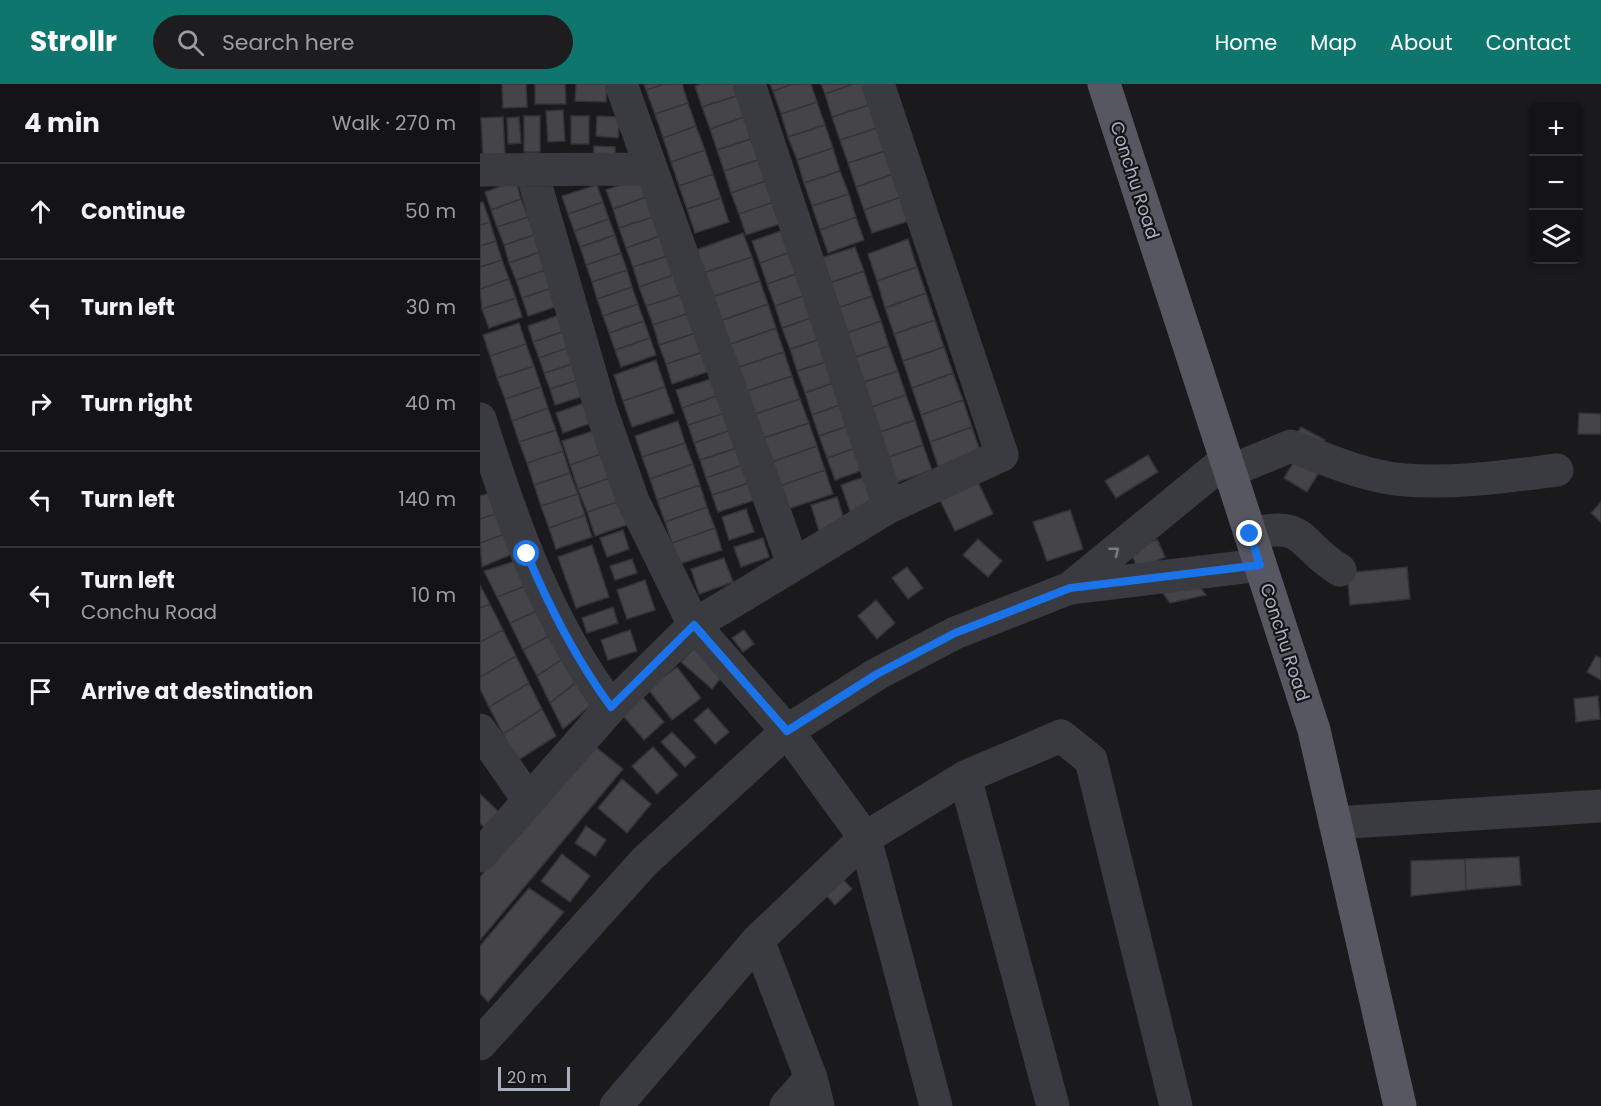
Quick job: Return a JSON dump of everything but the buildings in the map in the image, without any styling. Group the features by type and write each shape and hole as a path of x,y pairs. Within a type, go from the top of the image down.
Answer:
{"main road":[{"name":"Conchu Road","path":"1104,84 1314,730 1400,1106"}],"street":[{"path":"621,84 793,564"},
{"path":"748,84 889,507"},
{"path":"480,856 611,707 694,625 889,507 1002,455 878,84"},
{"path":"480,170 650,169"},
{"path":"531,170 601,410 633,501 694,625 787,731 865,838 936,1106"},
{"path":"480,419 510,514 546,600 582,668 611,707"},
{"path":"1070,588 1228,466 1291,446 1373,475 1405,480 1468,480 1557,470"},
{"path":"1250,534 1274,528 1286,529 1306,540 1323,560 1340,570"},
{"path":"480,1044 645,861 787,731 877,674 946,638 1070,588 1260,565"},
{"path":"480,730 529,801"},
{"path":"616,1106 758,940 865,838 965,777 1061,736 1091,760 1176,1106"},
{"path":"965,777 1053,1106"},
{"path":"1335,823 1601,806"},
{"path":"758,940 815,1092 786,1106"}],"route":[{"path":"527,554 546,600 582,668 611,707 694,625 787,731 877,674 955,633 1070,588 1260,565 1250,534"}]}
